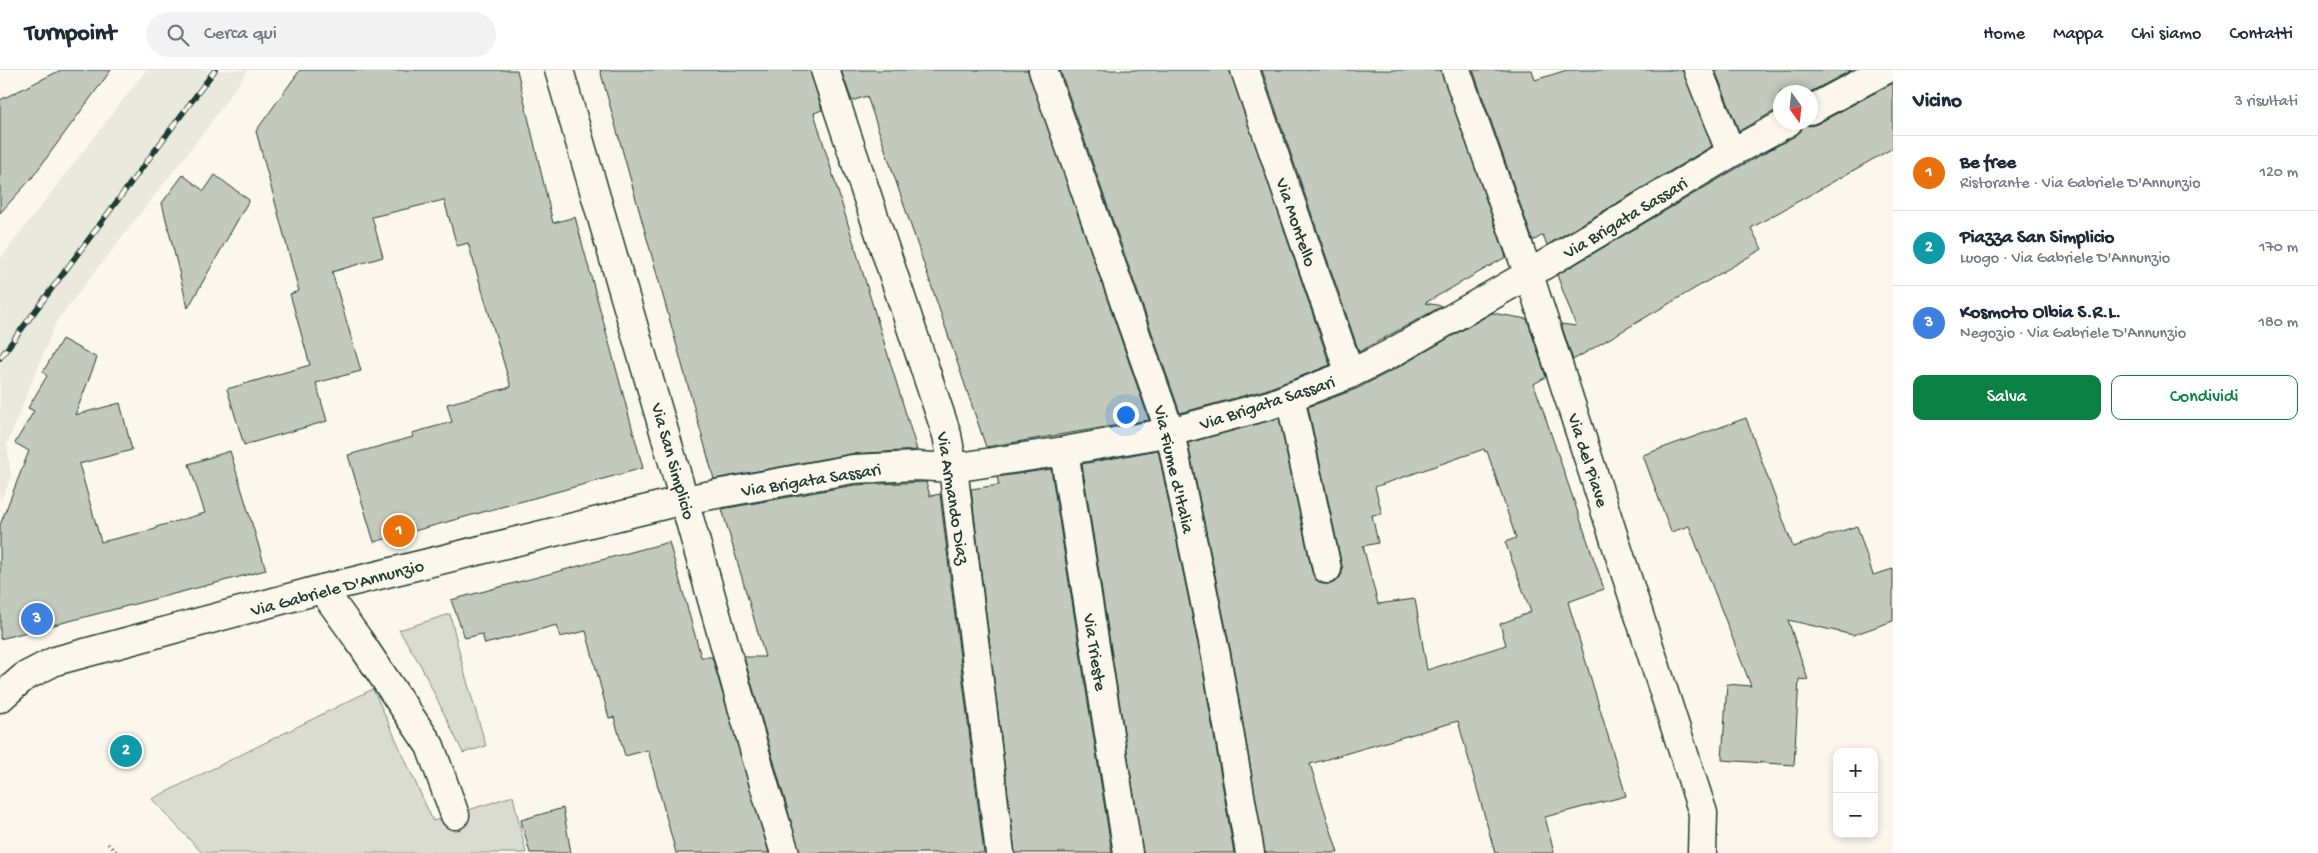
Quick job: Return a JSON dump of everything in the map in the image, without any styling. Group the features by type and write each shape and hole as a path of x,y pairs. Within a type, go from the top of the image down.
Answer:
{"street":[{"name":"Via San Simplicio","path":"559,70 672,451 684,500 785,853"},
{"name":"Via Armando Diaz","path":"825,70 947,434 954,468 1000,853"},
{"name":"Via Fiume d'Italia","path":"1043,70 1170,432 1216,656 1250,853"},
{"name":"Via Montello","path":"1245,70 1350,374"},
{"name":"Via del Piave","path":"1456,70 1529,274 1703,814 1702,853"},
{"path":"1698,70 1731,153"},
{"path":"1818,106 1885,70"},
{"name":"Via Brigata Sassari","path":"684,500 853,470 917,466 954,468 1064,451 1170,432 1290,397 1350,374 1390,354 1773,130"},
{"path":"1290,397 1327,569"},
{"name":"Via Trieste","path":"1064,451 1128,853"},
{"name":"Via Gabriele D'Annunzio","path":"0,698 24,677 55,661 322,589 684,500"},
{"path":"322,589 430,746 455,815"}],"path":[{"path":"108,844 118,853"}],"shaded area":[{"path":"146,70 248,70 207,128 56,322 7,444 11,477 0,503 0,259"},
{"path":"450,614 486,746 463,753 420,664 399,630"},
{"path":"373,689 433,821 513,796 526,853 202,853 152,799"}],"building":[{"path":"61,70 111,70 31,179 0,213 0,100"},
{"path":"300,70 517,70 553,223 575,217 643,468 374,542 348,455 413,437 412,433 452,422 447,404 511,387 468,243 457,246 444,200 372,217 383,257 332,272 361,371 316,383 327,421 244,445 227,389 310,365 290,294 299,291 256,131"},
{"path":"600,70 810,70 822,110 814,113 917,450 850,454 714,479"},
{"path":"841,70 1028,70 1149,420 986,447 867,96 852,101"},
{"path":"1060,70 1230,70 1330,365 1265,390 1180,413"},
{"path":"1262,70 1441,70 1506,257 1425,303 1442,306 1359,352"},
{"path":"1473,70 1532,70 1535,80 1567,70 1683,70 1712,146 1547,245 1543,235 1533,241"},
{"path":"1715,70 1852,70 1818,88 1818,85 1773,85 1773,112 1739,131"},
{"path":"1893,83 1893,148 1751,228 1762,249 1573,360 1561,324 1576,326 1557,275 1795,136 1801,130 1818,130 1818,123"},
{"path":"183,175 204,191 215,175 249,200 188,308 162,203"},
{"path":"1492,313 1527,319 1546,377 1534,384 1604,589 1568,602 1626,796 1545,817 1554,853 1495,853 1458,721 1310,764 1338,853 1265,853 1231,653 1188,443 1279,418 1312,572 1315,579 1322,584 1331,584 1338,580 1342,574 1342,566 1308,407 1356,389 1397,368","holes":["1484,449 1485,452 1487,451 1516,538 1505,542 1531,612 1500,624 1506,645 1427,670 1415,599 1378,604 1363,546 1378,543 1372,515 1382,514 1375,487"]},
{"path":"62,339 97,358 75,415 120,403 132,450 79,464 101,542 156,529 156,527 205,513 189,464 230,451 266,570 0,639 0,525 29,451 15,443 34,411 28,408 47,376 43,372"},
{"path":"1746,418 1793,547 1857,526 1873,575 1893,569 1893,621 1853,635 1788,620 1808,680 1799,679 1794,765 1722,760 1727,684 1751,686 1689,526 1671,532 1643,455"},
{"path":"1158,450 1201,659 1234,853 1143,853 1082,464"},
{"path":"1051,469 1112,853 1015,853 971,489 999,485 997,477"},
{"path":"926,482 930,496 940,494 984,853 800,853 744,657 765,657 722,509 855,485"},
{"path":"669,542 701,657 712,657 769,853 676,853 648,750 625,756 614,717 609,718 586,631 560,637 557,625 485,644 482,634 465,638 451,600"},
{"path":"563,808 571,853 530,853 521,820"}],"railway":[{"path":"0,358 215,70"}],"place":[{"name":"Be free","path":"399,531"},
{"name":"Kosmoto Olbia S.R.L.","path":"37,619"},
{"name":"Piazza San Simplicio","path":"126,751"}]}
